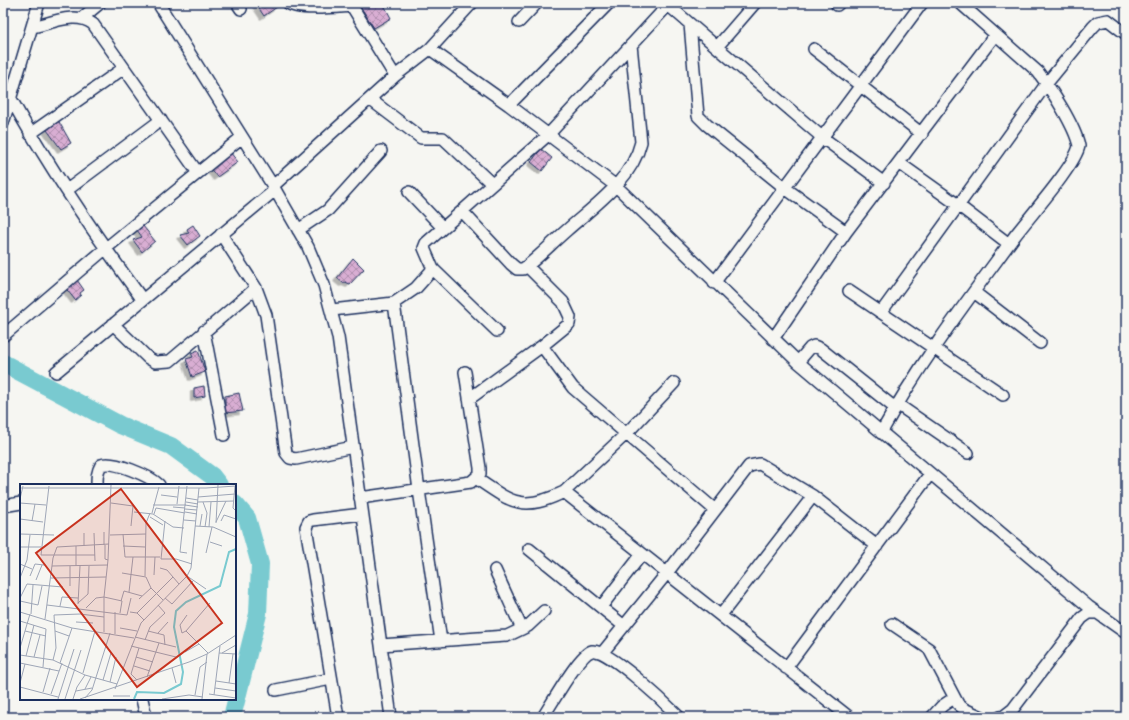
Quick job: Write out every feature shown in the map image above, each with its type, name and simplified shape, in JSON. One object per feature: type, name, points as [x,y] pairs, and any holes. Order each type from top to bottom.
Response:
[{"type":"street","points":[[3,123],[39,3]]},
{"type":"street","points":[[82,18],[100,3]]},
{"type":"street","points":[[158,3],[274,188],[308,247],[324,285],[332,310],[338,337],[391,717]]},
{"type":"street","points":[[288,3],[292,6],[302,7],[351,5],[396,76]]},
{"type":"street","points":[[519,22],[536,3]]},
{"type":"street","points":[[509,105],[609,3]]},
{"type":"street","points":[[717,47],[755,3]]},
{"type":"street","points":[[714,283],[922,3]]},
{"type":"street","points":[[881,433],[896,406],[933,348],[1078,152],[1079,146],[1074,133],[1046,83],[1027,61],[995,35],[960,3]]},
{"type":"street","points":[[56,372],[222,234],[396,76],[430,49],[469,4]]},
{"type":"street","points":[[497,331],[433,269],[424,248],[426,243],[548,135],[669,4],[690,24],[823,138],[884,183]]},
{"type":"street","points":[[33,27],[73,18],[82,18],[93,24],[198,173]]},
{"type":"street","points":[[882,311],[1046,83],[1093,27],[1103,20],[1108,20],[1126,34]]},
{"type":"street","points":[[690,24],[698,116],[707,126],[785,188],[846,232]]},
{"type":"street","points":[[773,339],[846,232],[922,134],[995,35]]},
{"type":"street","points":[[462,211],[511,264],[517,269],[523,269],[616,186],[639,152],[641,142],[631,45]]},
{"type":"street","points":[[430,49],[509,105],[616,186],[714,283],[798,362],[1093,610],[1126,633]]},
{"type":"street","points":[[814,49],[922,134]]},
{"type":"street","points":[[30,134],[124,68]]},
{"type":"street","points":[[11,99],[30,134],[66,190],[105,249],[142,299]]},
{"type":"street","points":[[371,100],[421,138],[443,138],[492,184]]},
{"type":"street","points":[[66,190],[161,120]]},
{"type":"street","points":[[3,336],[105,249],[242,137]]},
{"type":"street","points":[[298,230],[328,210],[382,151]]},
{"type":"street","points":[[899,163],[1009,244]]},
{"type":"street","points":[[409,192],[443,228]]},
{"type":"street","points":[[222,234],[256,288],[266,315],[286,453],[290,458],[296,459],[353,447]]},
{"type":"street","points":[[469,399],[563,331],[569,324],[570,317],[563,302],[527,266]]},
{"type":"street","points":[[332,310],[394,302],[416,288],[433,269]]},
{"type":"street","points":[[113,324],[148,358],[162,363],[170,361],[256,288]]},
{"type":"street","points":[[849,291],[882,311],[933,348],[1003,395]]},
{"type":"street","points":[[974,292],[1040,343]]},
{"type":"street","points":[[394,302],[441,641]]},
{"type":"street","points":[[204,332],[224,435]]},
{"type":"street","points":[[542,346],[574,388],[715,510]]},
{"type":"street","points":[[798,362],[810,348],[814,346],[821,349],[896,406],[968,453]]},
{"type":"street","points":[[360,498],[472,482],[477,478],[480,468],[465,372]]},
{"type":"street","points":[[477,478],[510,501],[524,504],[536,504],[564,492],[626,434],[674,383]]},
{"type":"street","points":[[97,484],[99,469],[102,465],[111,463],[148,476],[158,484]]},
{"type":"street","points":[[603,652],[667,573],[749,466],[760,464],[813,496],[877,546]]},
{"type":"street","points":[[786,668],[930,474]]},
{"type":"street","points":[[564,492],[849,717]]},
{"type":"street","points":[[721,615],[813,496]]},
{"type":"street","points":[[3,506],[20,503]]},
{"type":"street","points":[[338,717],[306,527],[309,521],[313,520],[362,514]]},
{"type":"street","points":[[529,549],[624,626]]},
{"type":"street","points":[[601,607],[642,554]]},
{"type":"street","points":[[495,570],[522,629]]},
{"type":"street","points":[[1000,717],[1014,709],[1082,618],[1093,610]]},
{"type":"street","points":[[381,645],[507,636],[522,629],[544,611]]},
{"type":"street","points":[[892,624],[929,649],[953,696],[964,709],[982,717]]},
{"type":"street","points":[[543,717],[576,665],[584,655],[592,651],[603,652],[655,694],[679,717]]},
{"type":"street","points":[[276,690],[331,679]]},
{"type":"street","points":[[932,717],[953,696]]},
{"type":"street","points":[[142,700],[146,717]]},
{"type":"building","points":[[274,3],[277,7],[264,16],[256,4]]},
{"type":"building","points":[[366,3],[383,3],[391,18],[374,28],[360,6]]},
{"type":"building","points":[[58,120],[71,143],[61,149],[47,130]]},
{"type":"building","points":[[541,149],[552,158],[542,171],[531,162]]},
{"type":"building","points":[[230,152],[238,162],[217,177],[209,167]]},
{"type":"building","points":[[193,225],[200,236],[188,245],[180,235],[189,233],[187,229]]},
{"type":"building","points":[[143,226],[155,241],[142,252],[133,240],[142,237],[137,230]]},
{"type":"building","points":[[353,258],[364,269],[350,284],[345,282],[343,283],[337,278]]},
{"type":"building","points":[[75,277],[84,290],[75,300],[64,286]]},
{"type":"building","points":[[198,350],[205,372],[192,377],[186,359],[193,357],[191,353]]},
{"type":"building","points":[[204,386],[205,396],[194,398],[194,388]]},
{"type":"building","points":[[239,393],[243,411],[225,413],[225,396]]},
{"type":"waterway","points":[[3,363],[120,425],[171,446],[212,476],[218,484]]},
{"type":"waterway","points":[[232,717],[258,614],[260,564],[247,518],[236,505]]}]
